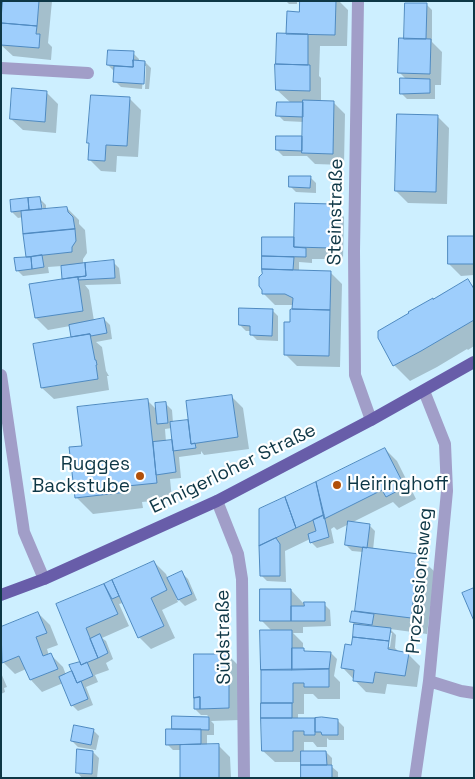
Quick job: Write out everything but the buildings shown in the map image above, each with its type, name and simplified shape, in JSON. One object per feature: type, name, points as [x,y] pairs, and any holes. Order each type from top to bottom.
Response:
[{"type":"main road","name":"Ennigerloher Straße","points":[[1,595],[44,579],[216,501],[371,420],[474,362]]},
{"type":"street","name":"Steinstraße","points":[[358,1],[354,251],[355,376],[371,420]]},
{"type":"street","points":[[1,68],[88,73]]},
{"type":"street","points":[[1,375],[24,532],[44,579]]},
{"type":"street","name":"Prozessionsweg","points":[[415,778],[429,681],[447,491],[446,444],[424,391]]},
{"type":"street","name":"Südstraße","points":[[216,501],[238,554],[242,579],[244,778]]},
{"type":"street","points":[[429,681],[474,693]]},
{"type":"place","name":"Rugges Backstube","points":[[140,476]]},
{"type":"place","name":"Heiringhoff","points":[[337,485]]}]
